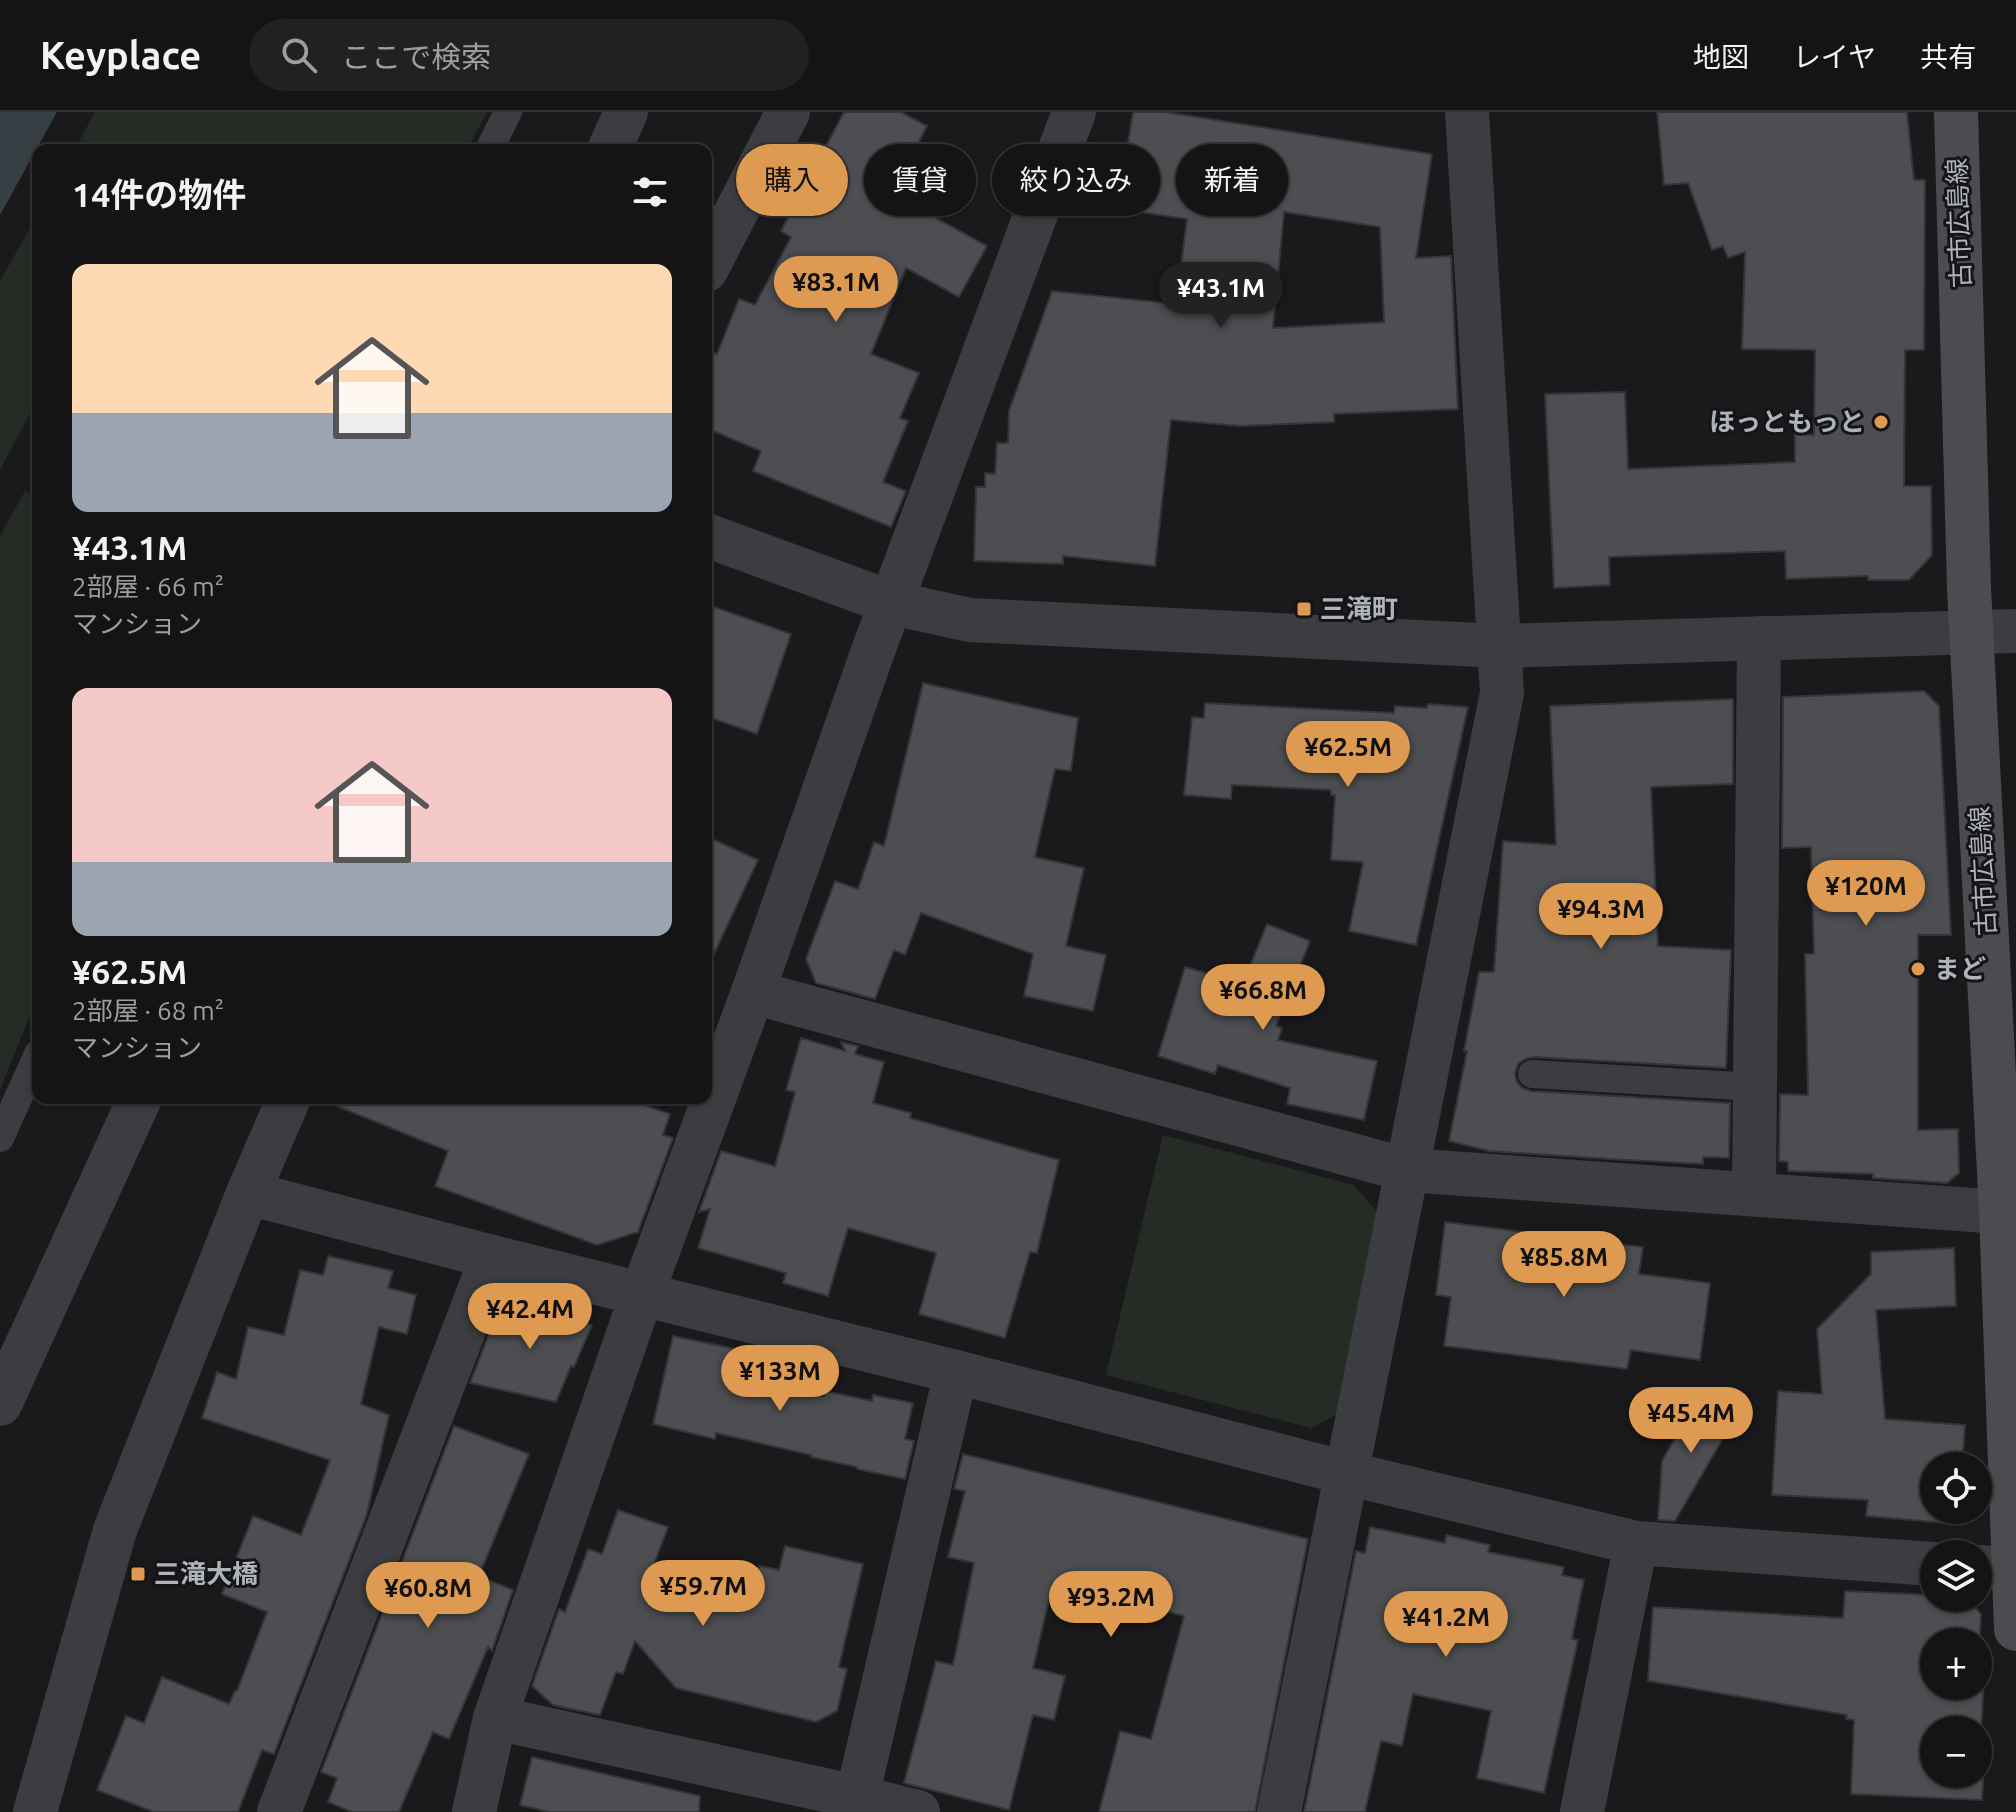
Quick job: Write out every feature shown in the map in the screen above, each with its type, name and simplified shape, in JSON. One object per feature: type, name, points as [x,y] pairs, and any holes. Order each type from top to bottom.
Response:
[{"type":"main road","name":"古市広島線","points":[[1956,112],[1971,632],[2001,1212],[2003,1568],[2016,1629]]},
{"type":"street","points":[[612,144],[626,112]]},
{"type":"street","points":[[712,258],[788,112]]},
{"type":"street","points":[[712,1104],[892,603],[1074,112]]},
{"type":"street","points":[[1279,1812],[1502,693],[1467,112]]},
{"type":"street","points":[[712,537],[892,603],[970,620],[1500,646],[2016,631]]},
{"type":"street","points":[[1754,1193],[1759,638]]},
{"type":"street","points":[[753,992],[1407,1170],[2001,1212]]},
{"type":"street","points":[[0,1404],[137,1104]]},
{"type":"street","points":[[35,1812],[115,1530],[248,1193],[286,1104]]},
{"type":"street","points":[[474,1812],[495,1718],[642,1294],[712,1104]]},
{"type":"street","points":[[248,1193],[1346,1473],[1636,1543],[1920,1563]]},
{"type":"street","points":[[279,1812],[492,1257]]},
{"type":"street","points":[[857,1797],[956,1372]]},
{"type":"street","points":[[1582,1812],[1636,1543]]},
{"type":"street","points":[[495,1718],[918,1812]]},
{"type":"lane","points":[[492,144],[508,112]]},
{"type":"lane","points":[[0,1138],[32,1067]]},
{"type":"lane","points":[[1532,1074],[1755,1087]]},
{"type":"shaded area","points":[[0,112],[57,112],[39,144],[32,144],[32,157],[0,215]]},
{"type":"shaded area","points":[[95,112],[487,112],[470,144],[77,144]]},
{"type":"shaded area","points":[[32,225],[32,409],[0,470],[0,281]]},
{"type":"shaded area","points":[[25,491],[32,495],[32,1013],[0,1090],[0,536]]},
{"type":"shaded area","points":[[1163,1135],[1354,1185],[1378,1213],[1338,1414],[1311,1428],[1106,1375]]},
{"type":"building","points":[[844,112],[901,112],[927,126],[918,144],[864,144],[864,216],[932,216],[987,246],[959,297],[906,268],[871,354],[919,373],[900,418],[908,421],[883,482],[906,491],[891,527],[753,471],[761,451],[712,431],[712,352],[717,354],[739,299],[755,305],[791,237],[781,231],[789,216],[848,216],[848,144],[827,144]]},
{"type":"building","points":[[1133,112],[1165,112],[1432,154],[1416,258],[1451,256],[1458,409],[1334,414],[1334,422],[1240,426],[1171,420],[1155,566],[1063,556],[1063,564],[974,561],[976,487],[985,487],[985,473],[995,474],[997,443],[1008,443],[1009,411],[1052,291],[1176,304],[1187,219],[1160,215],[1160,144],[1128,144]],"holes":[[[1176,144],[1288,144],[1288,213],[1380,227],[1384,322],[1273,328],[1284,216],[1176,216]]]},
{"type":"building","points":[[1657,112],[1907,112],[1914,180],[1925,180],[1924,350],[1905,350],[1904,486],[1931,486],[1932,555],[1909,580],[1868,580],[1868,576],[1786,579],[1785,551],[1609,557],[1610,585],[1554,588],[1545,394],[1625,392],[1628,469],[1795,462],[1795,434],[1814,435],[1815,350],[1742,349],[1745,252],[1728,258],[1723,246],[1712,250],[1688,183],[1664,185]]},
{"type":"building","points":[[712,606],[791,634],[757,734],[712,718]]},
{"type":"building","points":[[923,683],[1078,718],[1071,771],[1055,769],[1035,857],[1084,868],[1066,946],[1106,955],[1093,1011],[1024,996],[1033,954],[921,913],[905,955],[894,950],[875,999],[816,983],[806,959],[835,881],[858,889],[874,842],[884,846]]},
{"type":"building","points":[[1924,691],[1939,706],[1951,935],[1918,935],[1918,1130],[1958,1129],[1959,1173],[1947,1183],[1873,1178],[1873,1174],[1788,1171],[1788,1162],[1779,1161],[1780,1094],[1808,1095],[1805,954],[1814,954],[1811,847],[1782,848],[1783,697]]},
{"type":"building","points":[[1733,699],[1733,784],[1651,787],[1658,946],[1731,950],[1726,1068],[1533,1057],[1518,1064],[1515,1074],[1522,1088],[1531,1091],[1730,1103],[1729,1158],[1703,1157],[1703,1164],[1610,1159],[1489,1151],[1449,1141],[1479,972],[1494,972],[1503,841],[1556,845],[1550,706]]},
{"type":"building","points":[[1205,703],[1394,713],[1395,706],[1427,708],[1428,704],[1468,707],[1416,945],[1349,931],[1363,862],[1331,860],[1335,795],[1331,795],[1331,790],[1232,785],[1231,799],[1184,795],[1192,717],[1204,718]]},
{"type":"building","points":[[712,839],[758,860],[712,958]]},
{"type":"building","points":[[1267,924],[1310,941],[1276,1026],[1282,1028],[1278,1040],[1377,1061],[1364,1120],[1287,1104],[1290,1088],[1218,1065],[1215,1074],[1158,1056],[1185,967],[1243,983]]},
{"type":"building","points":[[801,1038],[845,1051],[841,1042],[858,1046],[855,1054],[884,1062],[873,1103],[911,1113],[910,1118],[1059,1160],[1037,1253],[1030,1252],[1005,1338],[919,1314],[936,1253],[848,1228],[828,1296],[783,1283],[786,1273],[698,1248],[710,1209],[699,1212],[721,1151],[775,1166],[795,1092],[786,1090]]},
{"type":"building","points":[[332,1104],[642,1104],[670,1114],[663,1135],[673,1138],[638,1232],[597,1245],[435,1186],[448,1151]]},
{"type":"building","points":[[1445,1222],[1643,1247],[1639,1274],[1710,1283],[1700,1360],[1631,1350],[1627,1369],[1444,1346],[1451,1297],[1436,1295]]},
{"type":"building","points":[[1954,1248],[1956,1306],[1876,1310],[1885,1419],[1965,1425],[1963,1452],[1920,1452],[1920,1521],[1866,1516],[1868,1500],[1772,1495],[1778,1391],[1822,1394],[1817,1329],[1871,1274],[1871,1252]]},
{"type":"building","points":[[328,1256],[393,1271],[388,1288],[416,1295],[407,1334],[379,1327],[361,1404],[389,1415],[367,1514],[274,1754],[262,1750],[238,1812],[154,1812],[97,1790],[126,1716],[144,1723],[162,1677],[229,1704],[237,1691],[267,1612],[222,1594],[253,1516],[301,1535],[330,1460],[202,1418],[217,1372],[236,1379],[248,1327],[284,1335],[300,1270],[323,1275]]},
{"type":"building","points":[[516,1298],[592,1325],[556,1402],[470,1383],[501,1303],[512,1308]]},
{"type":"building","points":[[673,1336],[736,1349],[730,1375],[824,1396],[825,1391],[872,1401],[873,1395],[913,1403],[905,1439],[914,1441],[905,1479],[716,1433],[715,1439],[653,1424]]},
{"type":"building","points":[[1699,1395],[1736,1416],[1675,1521],[1658,1520],[1662,1461]]},
{"type":"building","points":[[454,1426],[529,1454],[479,1576],[513,1590],[492,1651],[488,1647],[449,1739],[433,1732],[399,1812],[352,1812],[328,1802],[337,1778],[321,1772]]},
{"type":"building","points":[[963,1454],[1308,1539],[1255,1812],[1099,1812],[1120,1731],[1151,1739],[1184,1616],[1053,1583],[1033,1668],[1065,1676],[1054,1720],[1033,1715],[1009,1810],[904,1783],[936,1661],[953,1665],[974,1563],[948,1557],[965,1491],[954,1489]]},
{"type":"building","points":[[618,1510],[668,1527],[653,1567],[753,1589],[759,1566],[779,1570],[785,1546],[863,1564],[839,1667],[847,1669],[837,1711],[816,1722],[676,1688],[635,1641],[623,1674],[616,1672],[600,1715],[553,1705],[532,1686],[559,1609],[565,1612],[588,1549],[602,1554]]},
{"type":"building","points":[[1370,1527],[1445,1543],[1446,1535],[1490,1545],[1488,1552],[1564,1567],[1562,1575],[1584,1580],[1572,1639],[1578,1640],[1544,1793],[1477,1778],[1491,1711],[1413,1694],[1402,1746],[1381,1741],[1365,1812],[1304,1812],[1356,1551],[1365,1553]]},
{"type":"building","points":[[1845,1591],[1920,1594],[1920,1612],[1979,1612],[1980,1628],[1920,1628],[1920,1700],[1983,1700],[1982,1716],[1920,1716],[1920,1788],[1983,1788],[1982,1800],[1851,1794],[1854,1720],[1846,1719],[1847,1715],[1648,1681],[1653,1607],[1843,1618]]},
{"type":"building","points":[[532,1757],[700,1796],[699,1812],[549,1812],[520,1805]]},
{"type":"place","name":"ほっともっと","points":[[1881,422]]},
{"type":"place","name":"三滝町","points":[[1304,609]]},
{"type":"place","name":"まど","points":[[1918,969]]},
{"type":"place","name":"三滝大橋","points":[[138,1574]]}]
